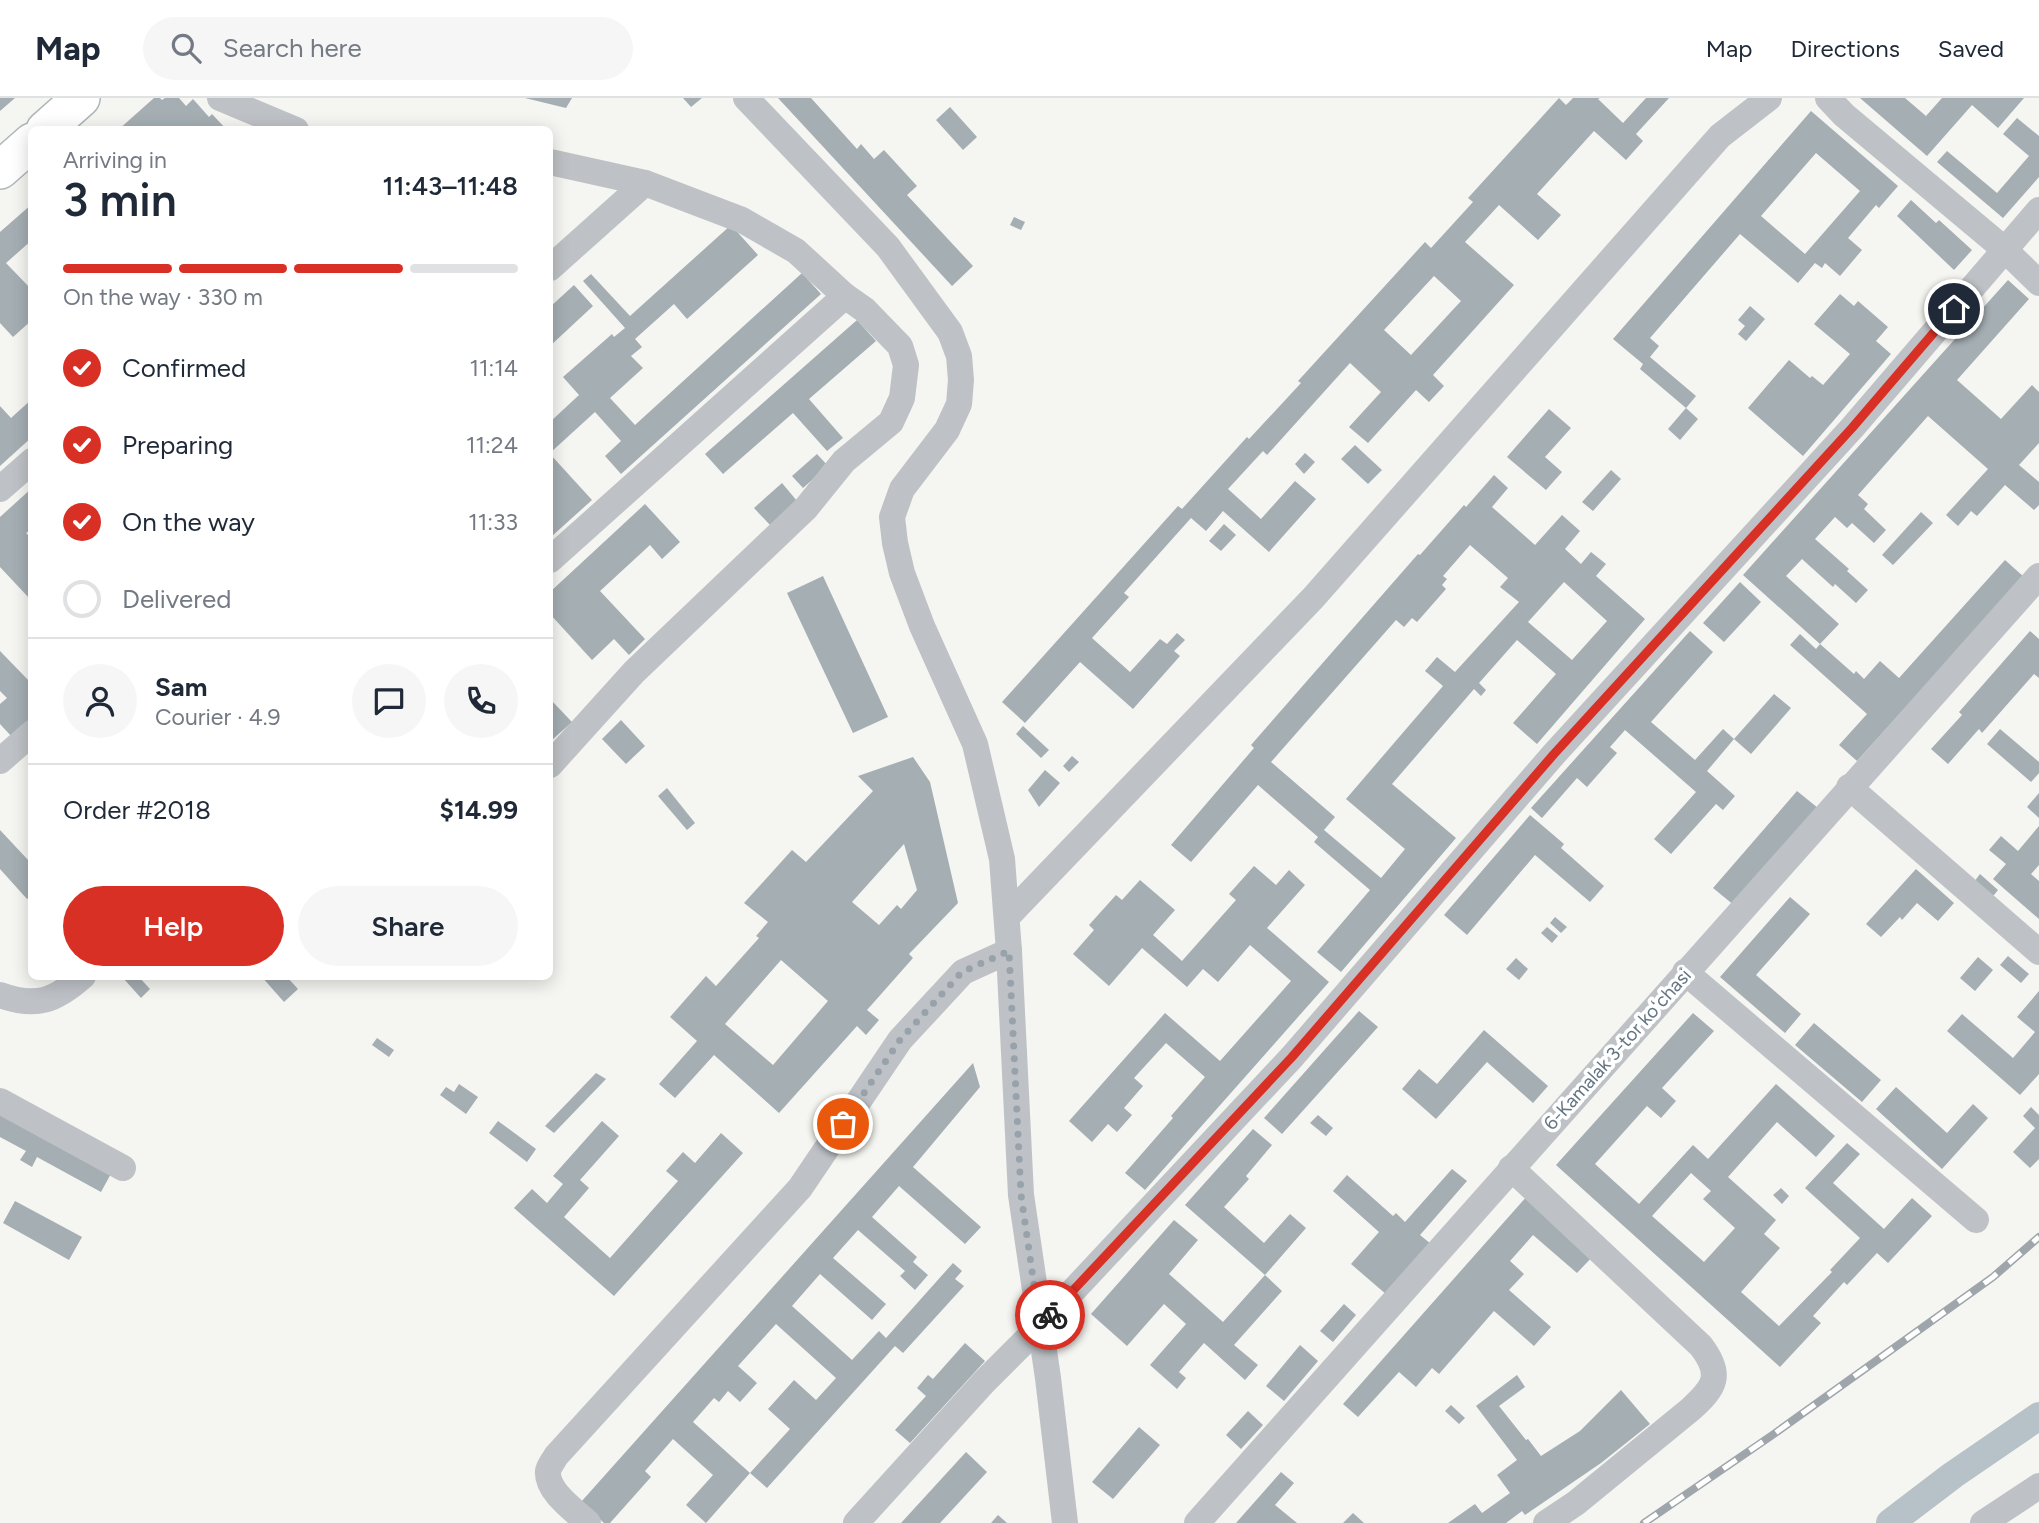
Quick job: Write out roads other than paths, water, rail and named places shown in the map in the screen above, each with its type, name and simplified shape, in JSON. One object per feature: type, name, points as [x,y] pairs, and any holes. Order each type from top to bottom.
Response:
[{"type":"street","points":[[50,126],[81,98]]},
{"type":"street","points":[[220,98],[286,126]]},
{"type":"street","points":[[746,98],[888,247],[950,332],[959,356],[959,404],[947,430],[902,489],[892,517],[902,573],[922,626],[975,744],[1002,859],[1021,1195],[1065,1523]]},
{"type":"street","points":[[1007,917],[1313,598],[1720,136],[1769,98]]},
{"type":"street","points":[[1828,98],[1844,115],[2004,249],[2039,283]]},
{"type":"street","points":[[0,170],[28,146]]},
{"type":"street","points":[[553,163],[645,183],[742,220],[796,251],[845,296],[865,310],[900,346],[906,365],[902,398],[891,422],[844,461],[806,508],[634,671],[553,762]]},
{"type":"street","points":[[553,265],[645,183]]},
{"type":"street","points":[[856,1523],[985,1382],[1292,1057],[1554,754],[1852,428],[2039,210]]},
{"type":"street","points":[[553,557],[845,296]]},
{"type":"street","points":[[0,489],[28,464]]},
{"type":"street","name":"6-Kamalak 3-tor koʻchasi","points":[[1197,1523],[1849,787],[2033,592]]},
{"type":"street","points":[[0,761],[28,736]]},
{"type":"street","points":[[1849,787],[2039,952]]},
{"type":"street","points":[[588,1523],[558,1496],[550,1481],[548,1469],[556,1456],[800,1188],[900,1040],[962,972],[1009,951]]},
{"type":"street","points":[[1685,972],[1976,1220]]},
{"type":"street","points":[[0,995],[30,1002],[51,999],[77,980]]},
{"type":"street","points":[[0,1101],[123,1168]]},
{"type":"street","points":[[1511,1168],[1701,1346],[1710,1357],[1713,1367],[1714,1382],[1710,1392],[1586,1494],[1546,1523]]},
{"type":"street","points":[[1983,1523],[2039,1486]]},
{"type":"waterway","points":[[1890,1523],[1953,1475],[2039,1416]]},
{"type":"railway","points":[[1644,1523],[1993,1277],[2039,1237]]}]
